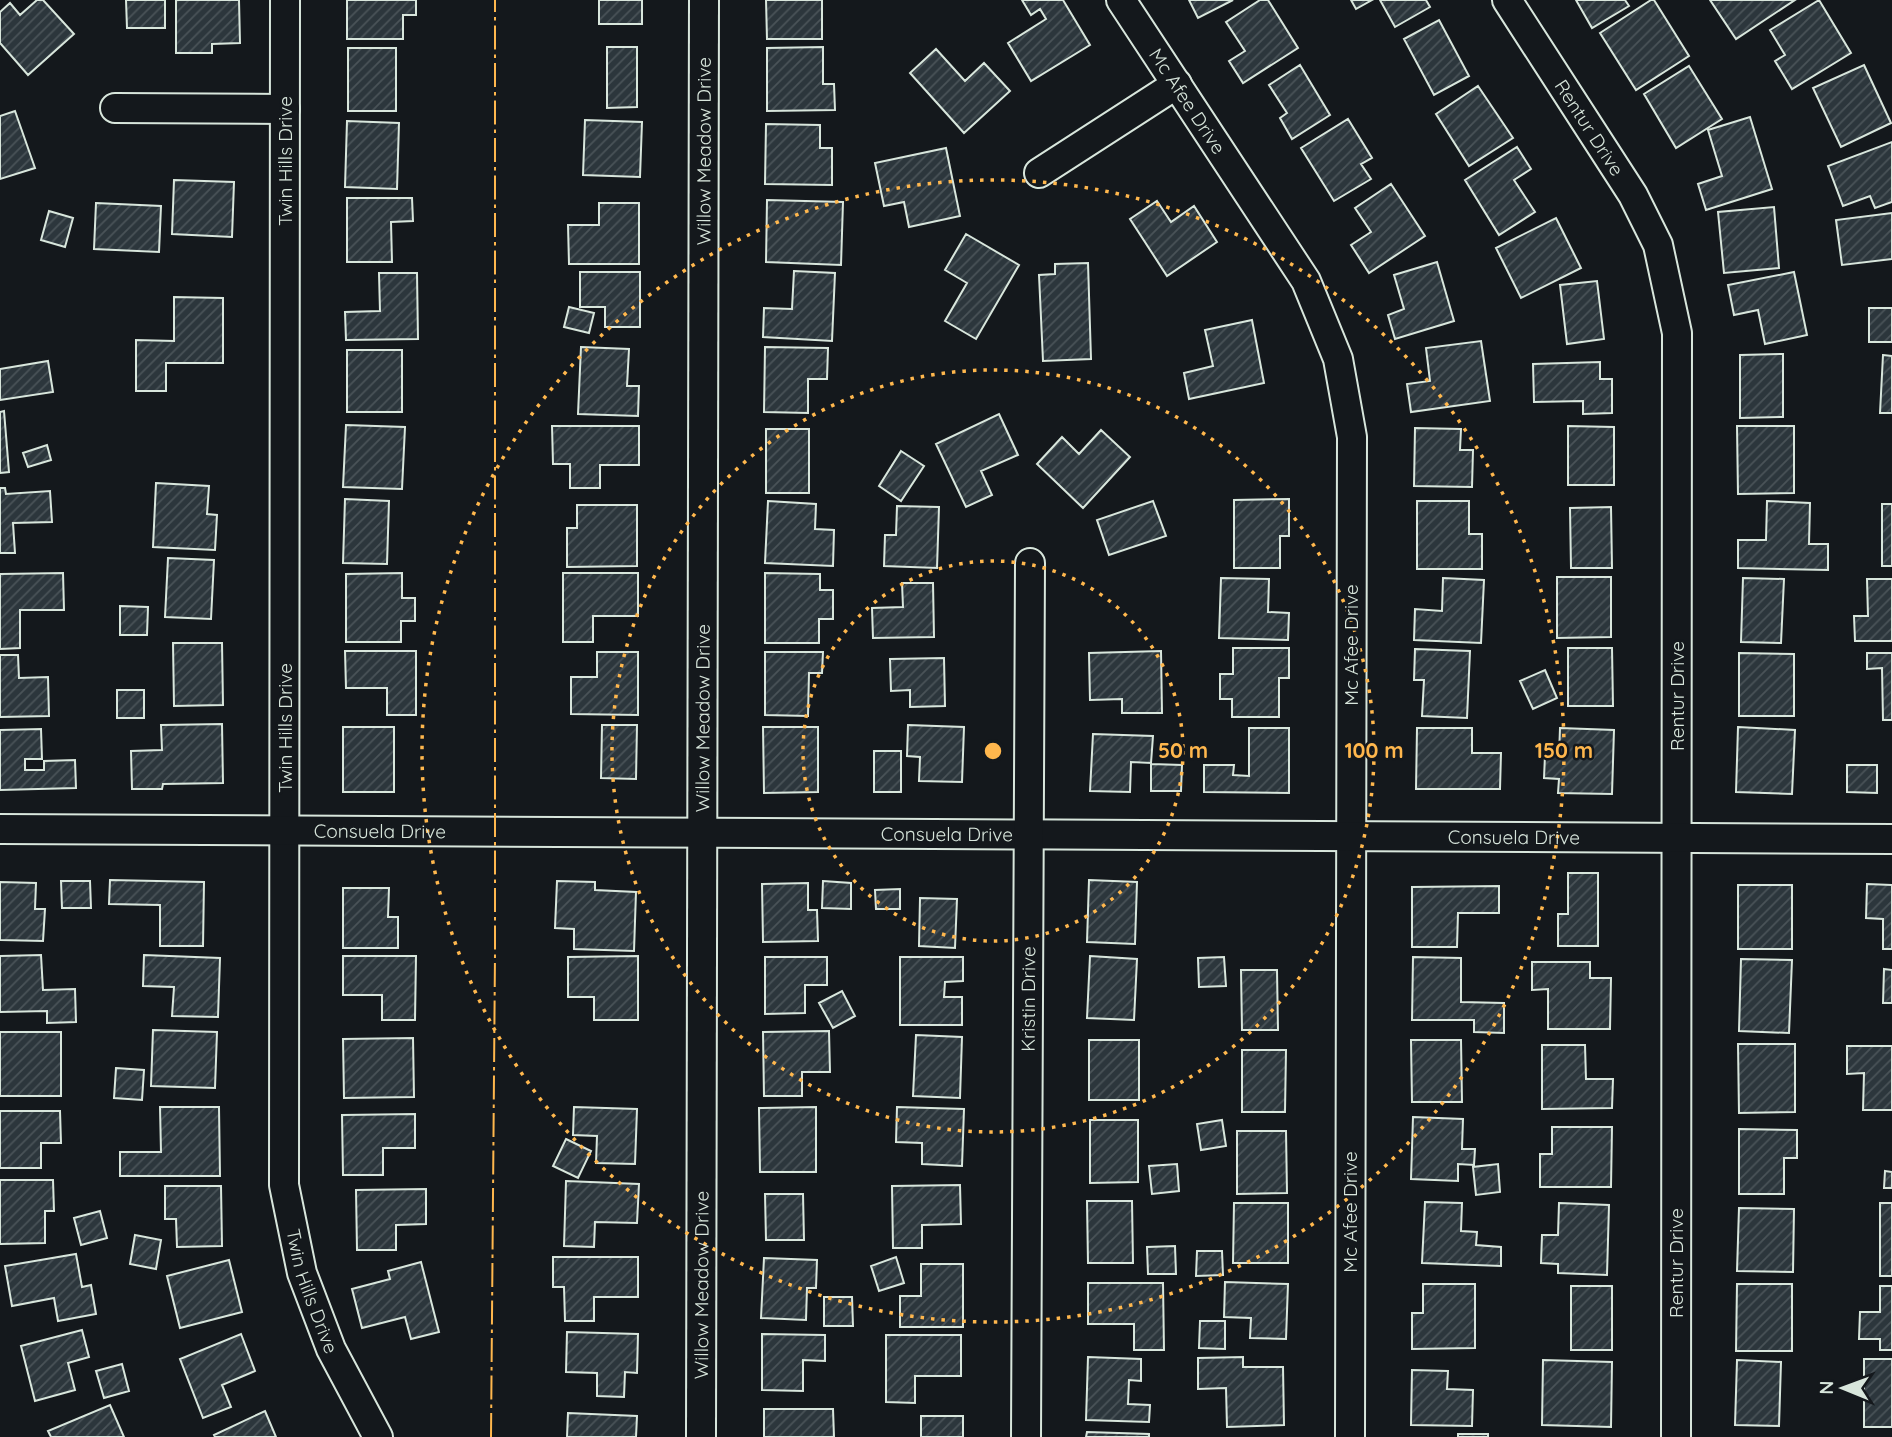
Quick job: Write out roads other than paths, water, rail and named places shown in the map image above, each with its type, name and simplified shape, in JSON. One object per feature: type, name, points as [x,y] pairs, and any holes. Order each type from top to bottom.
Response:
[{"type":"street","name":"Twin Hills Drive","points":[[285,0],[284,1185],[302,1273],[331,1349],[377,1437]]},
{"type":"street","name":"Willow Meadow Drive","points":[[701,1437],[704,0]]},
{"type":"street","name":"Mc Afee Drive","points":[[1121,0],[1306,281],[1338,359],[1352,437],[1350,1437]]},
{"type":"street","name":"Rentur Drive","points":[[1507,0],[1633,195],[1658,245],[1677,333],[1676,1437]]},
{"type":"street","points":[[1039,173],[1177,84]]},
{"type":"street","points":[[115,108],[285,108]]},
{"type":"street","name":"Kristin Drive","points":[[1026,1437],[1030,563]]},
{"type":"street","name":"Consuela Drive","points":[[0,829],[1892,839]]}]
